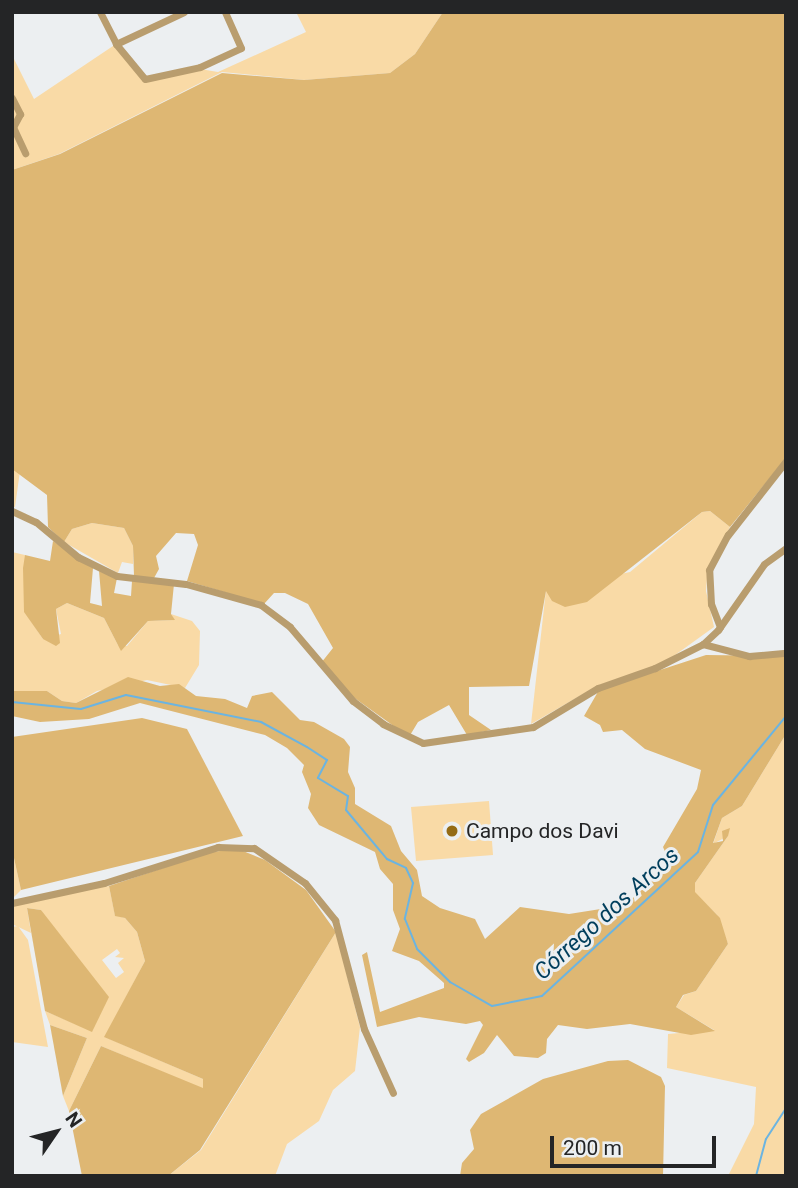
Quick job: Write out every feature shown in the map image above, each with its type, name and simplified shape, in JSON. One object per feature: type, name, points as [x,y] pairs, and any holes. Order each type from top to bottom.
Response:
[{"type":"street","points":[[100,12],[116,44],[145,79],[200,67],[242,47],[225,12]]},
{"type":"street","points":[[116,44],[184,12]]},
{"type":"street","points":[[12,98],[20,114],[13,127],[25,153]]},
{"type":"street","points":[[720,627],[711,604],[709,570],[734,526],[786,461]]},
{"type":"street","points":[[12,511],[36,522],[78,557],[117,576],[186,584],[261,605],[290,627],[353,701],[383,724],[423,743],[533,727],[598,688],[655,668],[703,644],[720,627],[751,579],[786,548]]},
{"type":"street","points":[[703,644],[749,656],[786,653]]},
{"type":"street","points":[[12,903],[111,881],[218,847],[254,848],[305,883],[335,920],[364,1029],[393,1093]]},
{"type":"shaded area","points":[[296,12],[443,12],[415,54],[390,73],[304,80],[222,72],[59,154],[12,170],[12,55],[34,99],[116,44],[145,79],[194,68],[218,72],[306,32]]},
{"type":"shaded area","points":[[443,12],[786,12],[786,458],[730,527],[710,511],[702,512],[587,602],[565,607],[552,601],[546,591],[529,686],[469,687],[469,715],[491,730],[467,735],[449,705],[418,722],[409,737],[349,694],[321,663],[333,648],[308,604],[285,593],[274,593],[264,604],[187,581],[198,545],[194,534],[176,533],[156,556],[159,569],[154,578],[134,576],[133,546],[124,528],[92,523],[72,529],[64,542],[48,527],[47,495],[12,469],[12,170],[60,154],[222,73],[304,80],[390,73],[415,54]]},
{"type":"shaded area","points":[[12,469],[20,471],[15,507],[12,506]]},
{"type":"shaded area","points":[[710,511],[730,527],[708,568],[706,591],[714,627],[664,663],[597,686],[531,724],[546,590],[630,572],[702,512]]},
{"type":"shaded area","points":[[92,523],[124,528],[133,546],[133,564],[122,562],[118,573],[64,542],[72,529]]},
{"type":"shaded area","points":[[53,541],[93,568],[90,603],[102,606],[99,571],[117,578],[114,593],[131,596],[132,581],[174,584],[171,614],[175,620],[148,621],[121,651],[104,618],[67,603],[56,609],[60,643],[56,646],[43,639],[24,612],[23,568],[25,555],[50,561]]},
{"type":"shaded area","points":[[12,552],[25,555],[25,612],[43,639],[61,634],[56,609],[67,603],[104,618],[118,645],[127,646],[148,621],[174,620],[171,614],[192,621],[200,631],[199,665],[185,688],[147,680],[97,691],[76,703],[62,701],[47,691],[12,691]]},
{"type":"shaded area","points":[[706,655],[786,656],[786,734],[742,806],[722,818],[713,843],[723,841],[722,831],[730,828],[728,836],[695,883],[695,892],[720,918],[728,944],[696,991],[683,995],[676,1007],[715,1031],[691,1035],[630,1024],[587,1029],[558,1025],[547,1039],[546,1053],[538,1058],[514,1056],[497,1035],[484,1053],[469,1062],[466,1059],[483,1025],[480,1021],[466,1024],[419,1017],[377,1027],[362,955],[367,952],[380,1012],[444,988],[444,983],[419,961],[392,951],[400,929],[393,910],[393,884],[380,869],[375,852],[319,825],[308,808],[311,794],[302,772],[304,765],[287,748],[265,735],[140,703],[89,719],[40,722],[12,716],[12,691],[47,691],[62,701],[76,703],[128,677],[160,686],[179,684],[196,696],[225,699],[247,708],[252,696],[272,692],[300,720],[314,722],[344,739],[350,747],[348,772],[355,788],[355,804],[391,826],[401,851],[417,870],[422,896],[440,908],[475,919],[485,939],[520,907],[569,914],[626,905],[669,861],[663,847],[697,789],[701,770],[645,749],[622,730],[603,732],[600,725],[584,716],[599,690]]},
{"type":"shaded area","points":[[142,718],[187,729],[243,836],[21,890],[12,849],[12,737]]},
{"type":"shaded area","points":[[786,734],[786,1176],[728,1176],[754,1124],[756,1087],[667,1068],[668,1034],[714,1030],[676,1007],[684,995],[696,991],[728,944],[717,915],[694,892],[695,883],[728,836],[713,844],[722,818],[742,806]]},
{"type":"shaded area","name":"Campo dos Davi","points":[[489,801],[493,855],[416,861],[411,807]]},
{"type":"shaded area","points":[[12,849],[21,890],[12,899]]},
{"type":"shaded area","points":[[238,849],[265,860],[306,890],[336,932],[200,1150],[168,1176],[82,1176],[69,1111],[101,1046],[203,1088],[203,1079],[104,1037],[145,961],[137,932],[125,918],[115,916],[109,886],[211,852]]},
{"type":"shaded area","points":[[109,886],[115,915],[125,918],[137,932],[145,961],[105,1037],[203,1079],[203,1089],[101,1046],[69,1111],[63,1096],[87,1038],[50,1025],[45,1011],[92,1031],[41,910],[27,908],[31,933],[12,924],[12,906],[24,899]],"holes":[[[117,949],[120,953],[115,957],[124,958],[118,963],[124,972],[116,978],[102,960]]]},
{"type":"shaded area","points":[[27,908],[41,910],[109,997],[92,1032],[45,1011]]},
{"type":"shaded area","points":[[18,926],[28,940],[48,1047],[12,1042],[12,927]]},
{"type":"shaded area","points":[[336,932],[360,1027],[355,1071],[333,1090],[319,1121],[287,1144],[275,1176],[168,1176],[201,1150]]},
{"type":"shaded area","points":[[50,1025],[87,1038],[63,1096]]},
{"type":"shaded area","points":[[628,1060],[661,1077],[665,1086],[663,1176],[460,1176],[462,1163],[474,1149],[470,1130],[481,1114],[543,1079],[608,1061]]},
{"type":"waterway","name":"Córrego dos Arcos","points":[[12,702],[81,709],[126,695],[261,722],[307,747],[327,760],[318,778],[348,796],[346,810],[387,859],[406,868],[413,883],[405,919],[417,949],[450,982],[492,1006],[542,996],[698,852],[713,805],[786,716]]},
{"type":"waterway","points":[[756,1176],[766,1139],[786,1108]]},
{"type":"place","name":"Campo dos Davi","points":[[452,831]]}]
